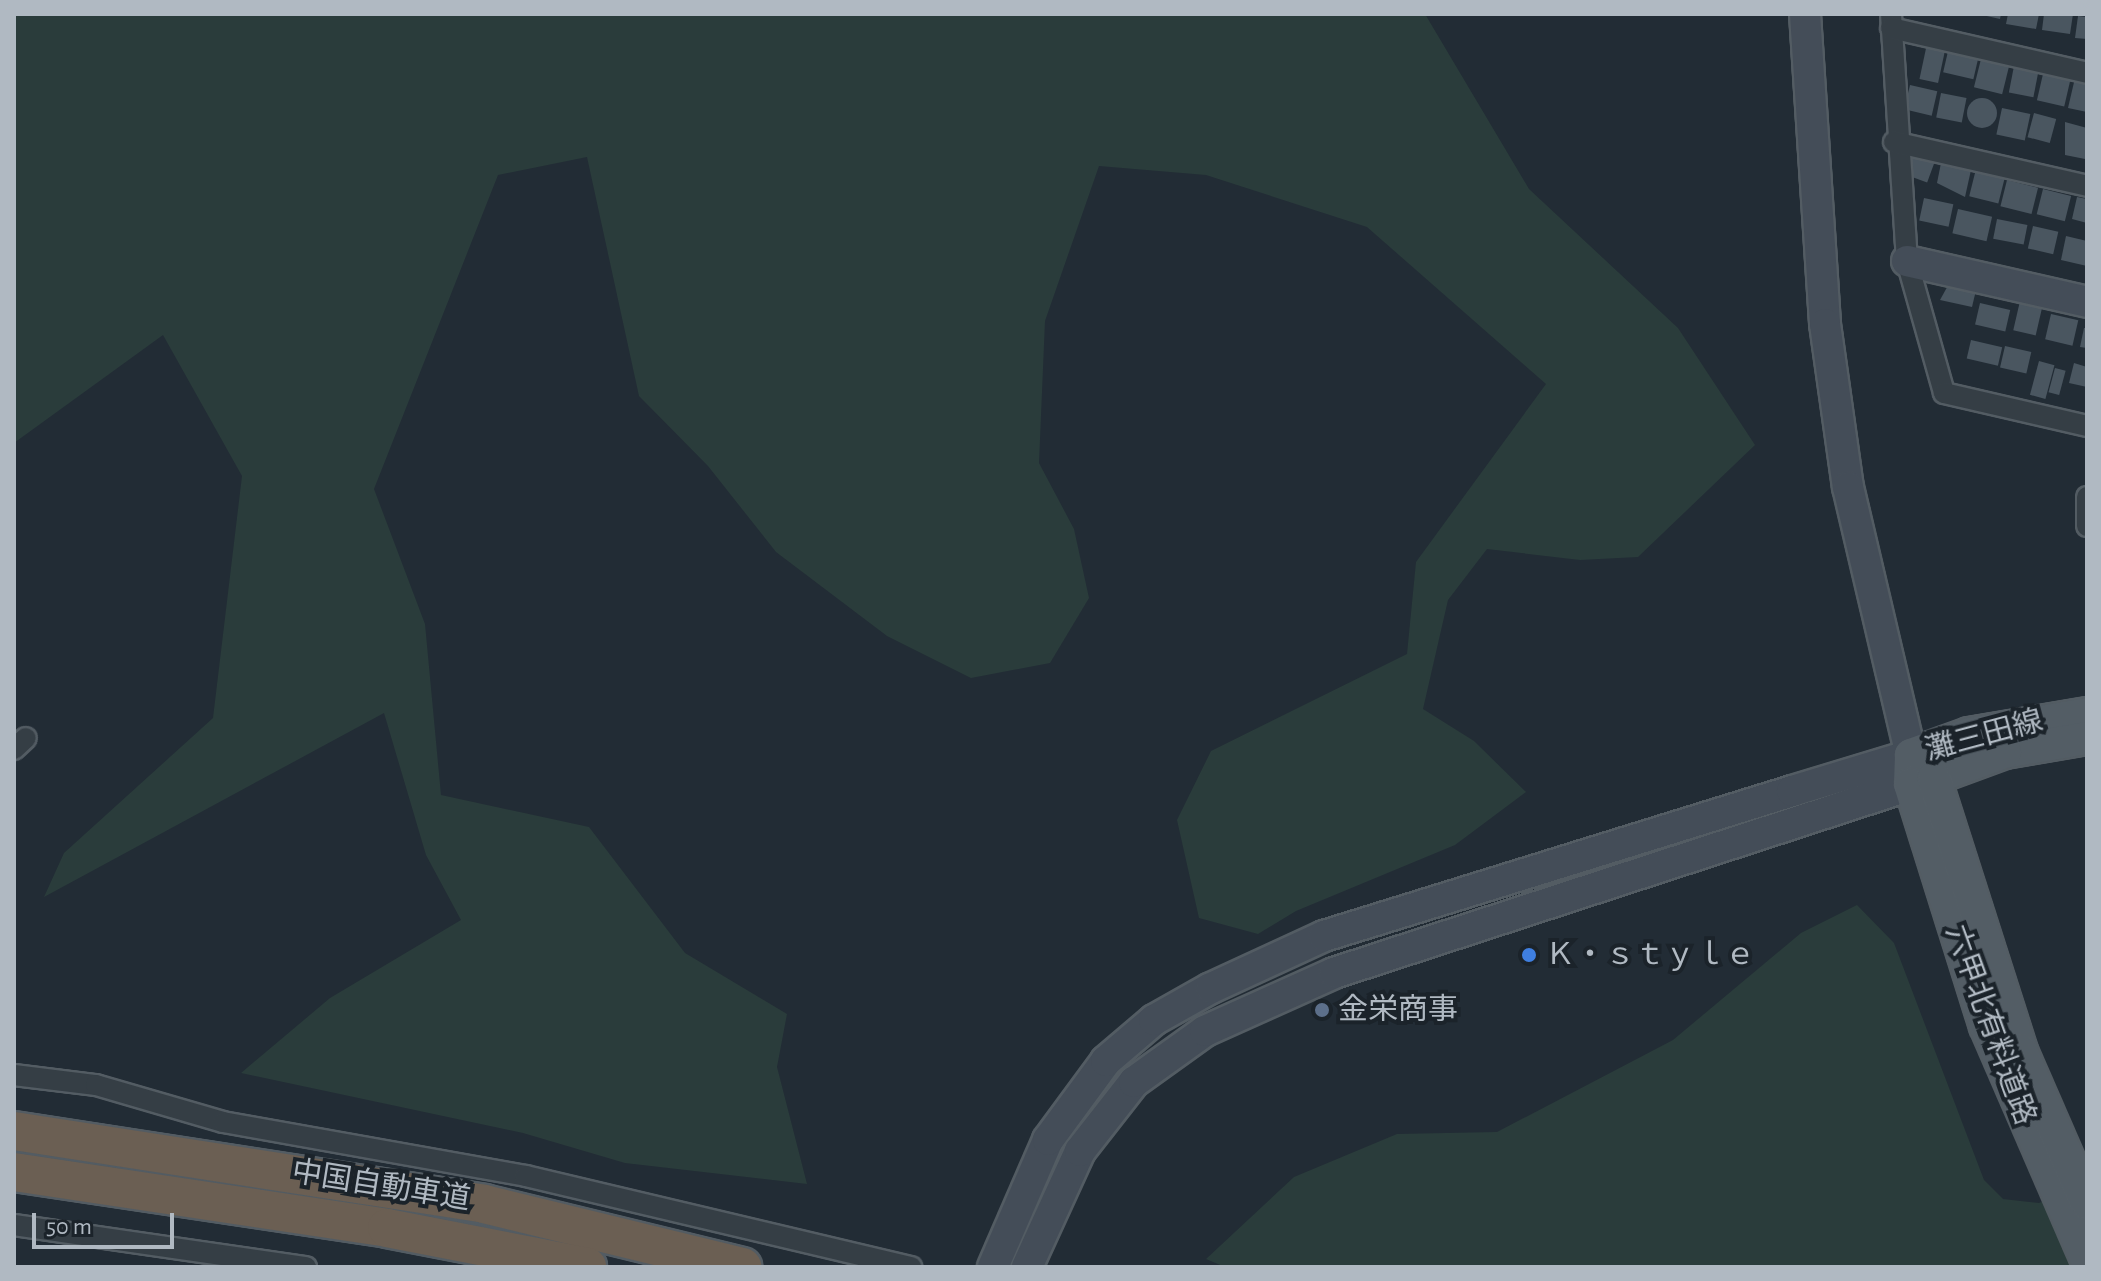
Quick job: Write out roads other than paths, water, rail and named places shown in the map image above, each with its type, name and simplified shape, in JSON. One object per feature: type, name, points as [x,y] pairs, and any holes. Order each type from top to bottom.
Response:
[{"type":"highway","name":"中国自動車道","points":[[14,1131],[484,1204],[742,1267]]},
{"type":"highway","name":"中国自動車道","points":[[14,1172],[387,1228],[587,1267]]},
{"type":"main road","name":"灘三田線","points":[[1918,772],[1969,734],[2087,714]]},
{"type":"main road","name":"灘三田線","points":[[1918,772],[2005,752],[2087,738]]},
{"type":"main road","name":"六甲北有料道路","points":[[1918,772],[2021,1051],[2087,1203]]},
{"type":"main road","name":"六甲北有料道路","points":[[1918,772],[1986,1026],[2087,1259]]},
{"type":"street","points":[[1805,14],[1822,294],[1846,472],[1918,772]]},
{"type":"street","points":[[2087,73],[1891,21],[1894,142],[1907,261],[1944,393],[2087,426]]},
{"type":"street","points":[[1894,142],[2087,186]]},
{"type":"street","points":[[1907,261],[2087,302]]},
{"type":"street","points":[[2087,497],[2087,526]]},
{"type":"street","points":[[993,1267],[1048,1140],[1106,1061],[1200,994],[1324,936],[1918,772]]},
{"type":"street","points":[[1027,1267],[1080,1151],[1134,1082],[1205,1031],[1334,973],[1918,772]]},
{"type":"street","points":[[14,1075],[96,1085],[223,1122],[526,1176],[911,1267]]},
{"type":"street","points":[[14,1225],[306,1267]]},
{"type":"place","name":"Ｋ・ｓｔｙｌｅ","points":[[1529,955]]},
{"type":"place","name":"金栄商事","points":[[1322,1010]]}]
